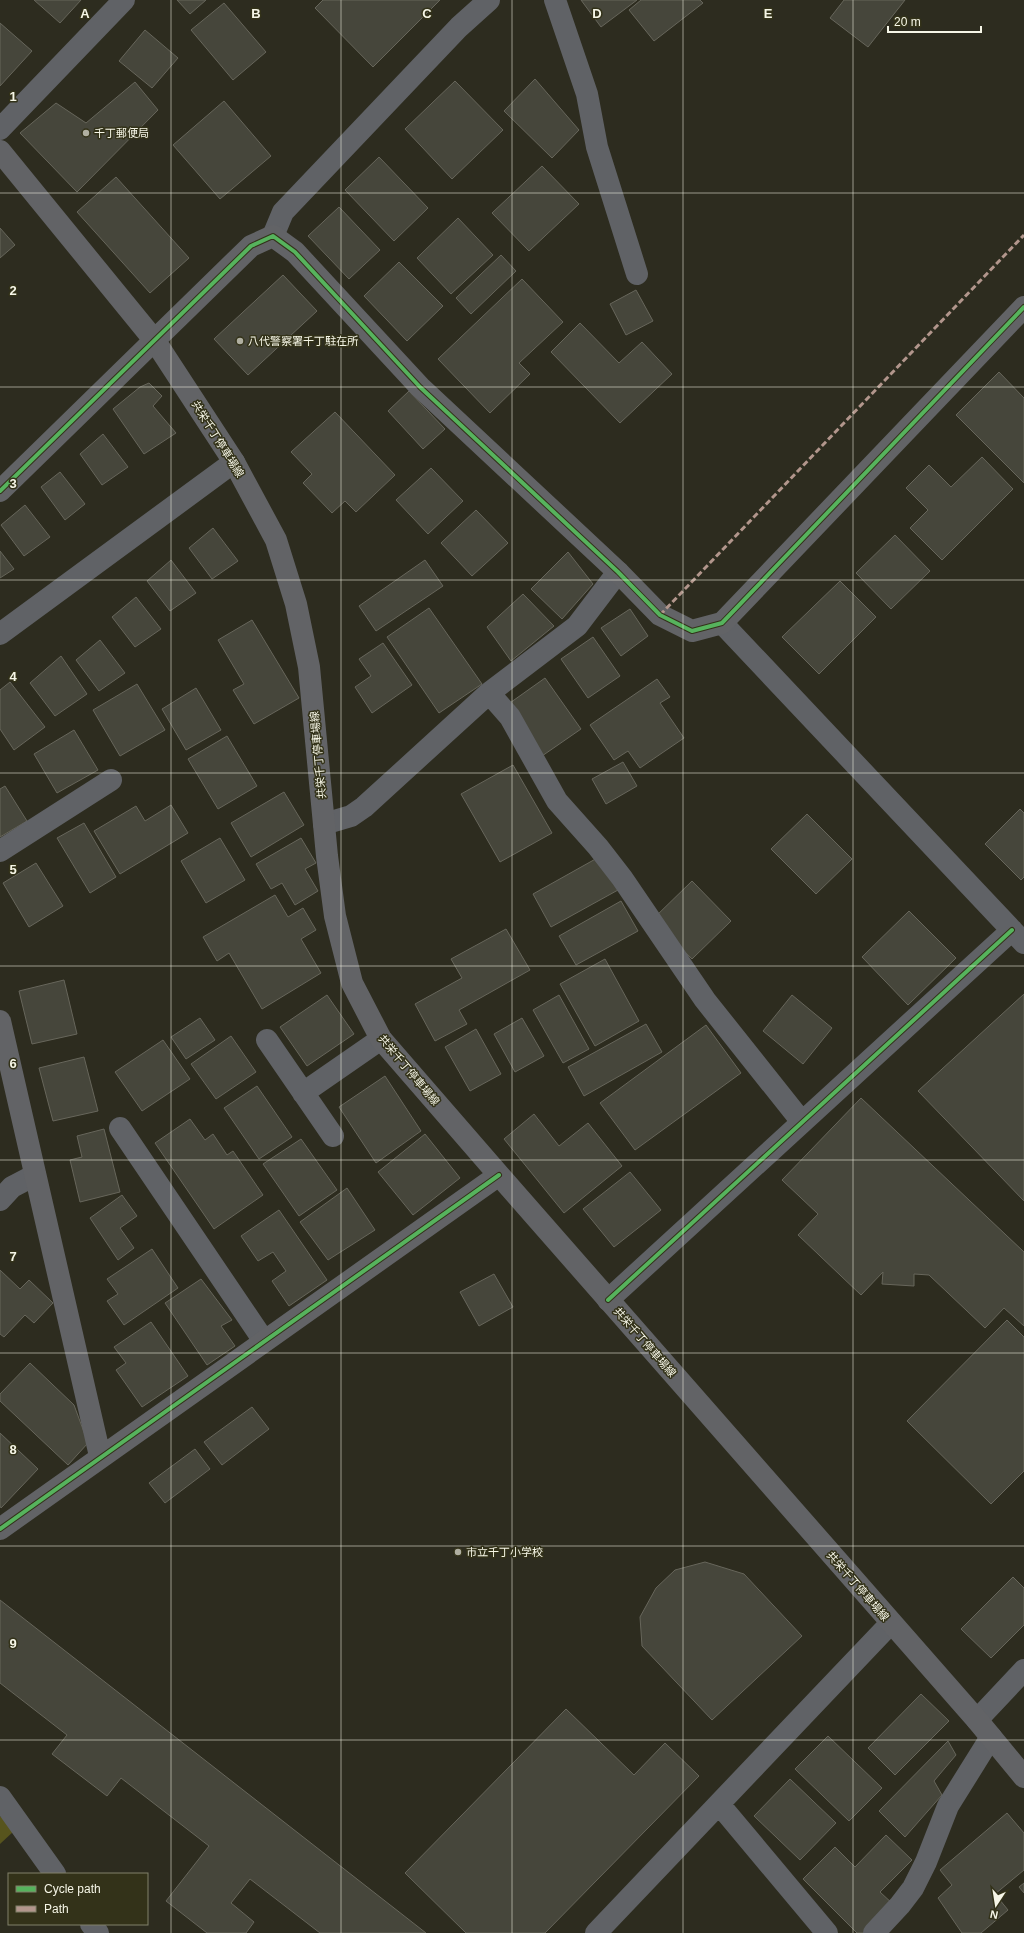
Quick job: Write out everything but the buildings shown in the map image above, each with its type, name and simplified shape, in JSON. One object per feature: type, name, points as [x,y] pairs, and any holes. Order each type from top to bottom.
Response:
[{"type":"street","points":[[0,129],[124,0]]},
{"type":"street","points":[[0,491],[251,246],[273,236],[283,212],[459,28],[489,0]]},
{"type":"street","points":[[555,0],[587,94],[597,147],[637,274]]},
{"type":"street","name":"共栄千丁停車場線","points":[[0,151],[155,341],[234,462],[276,540],[296,604],[309,667],[326,856],[335,916],[352,983],[381,1039],[977,1720],[1024,1777]]},
{"type":"street","points":[[273,236],[295,252],[420,387],[618,572],[660,615],[692,631],[722,623],[1024,307]]},
{"type":"street","points":[[0,634],[234,462]]},
{"type":"street","points":[[324,824],[351,816],[364,807],[489,693],[576,626],[618,572]]},
{"type":"street","points":[[608,1300],[802,1122],[1018,936],[722,623]]},
{"type":"street","points":[[489,693],[510,717],[557,801],[622,878],[705,1000],[802,1122]]},
{"type":"street","points":[[0,852],[111,780]]},
{"type":"street","points":[[0,1021],[100,1456]]},
{"type":"street","points":[[303,1093],[381,1039]]},
{"type":"street","points":[[267,1040],[332,1136]]},
{"type":"street","points":[[120,1128],[264,1341]]},
{"type":"street","points":[[0,1200],[12,1187],[35,1175]]},
{"type":"street","points":[[0,1529],[100,1456],[499,1175]]},
{"type":"street","points":[[596,1933],[891,1623]]},
{"type":"street","points":[[977,1720],[1024,1670]]},
{"type":"street","points":[[874,1933],[900,1905],[913,1888],[926,1862],[948,1806],[991,1737]]},
{"type":"street","points":[[0,1797],[54,1873]]},
{"type":"street","points":[[718,1804],[828,1933]]},
{"type":"street","points":[[92,1925],[98,1933]]},
{"type":"shaded area","points":[[0,1816],[14,1831],[0,1844]]},
{"type":"marked path","points":[[660,615],[1024,235]]},
{"type":"cycle path","points":[[0,491],[251,246],[273,236],[295,252],[420,387],[618,572],[660,615],[692,631],[722,623],[1024,307]]},
{"type":"cycle path","points":[[608,1300],[1012,930]]},
{"type":"cycle path","points":[[0,1529],[499,1175]]},
{"type":"place","name":"千丁郵便局","points":[[86,133]]},
{"type":"place","name":"八代警察署千丁駐在所","points":[[240,341]]},
{"type":"place","name":"市立千丁小学校","points":[[458,1552]]}]
